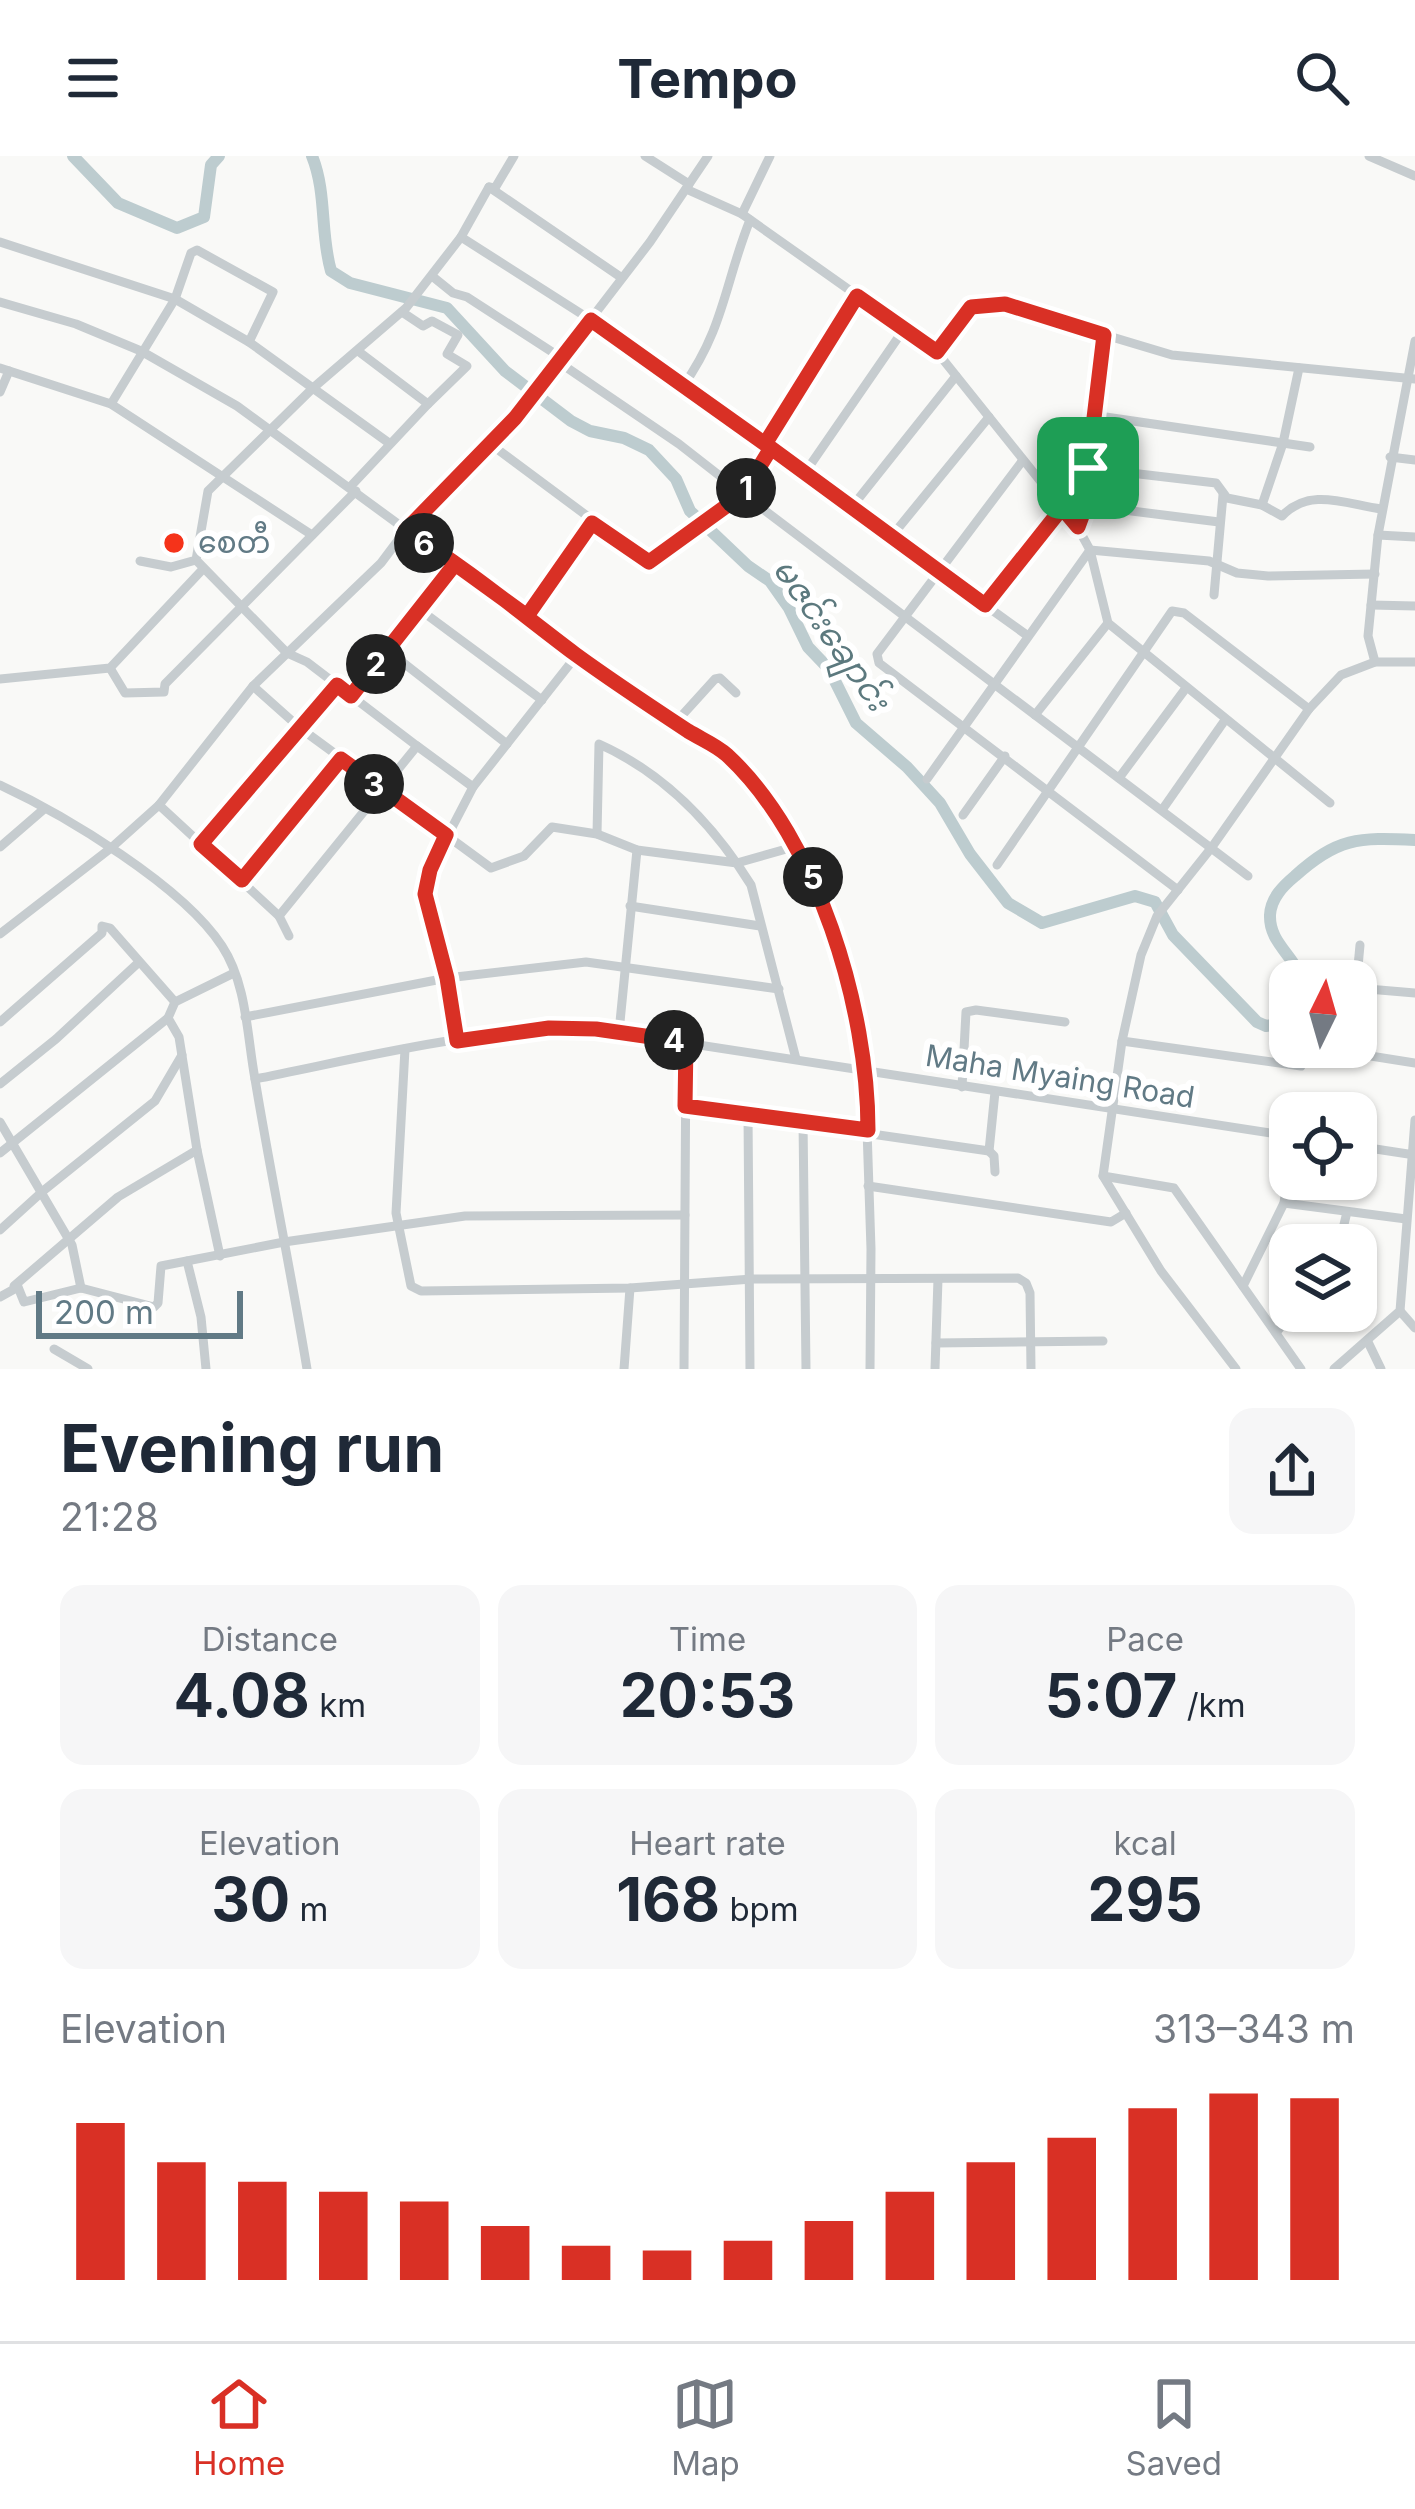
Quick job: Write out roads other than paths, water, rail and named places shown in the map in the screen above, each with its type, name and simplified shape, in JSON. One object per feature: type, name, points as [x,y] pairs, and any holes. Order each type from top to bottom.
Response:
[{"type":"street","points":[[489,187],[495,188],[514,156]]},
{"type":"street","points":[[645,156],[688,187],[746,217],[937,352],[1078,527],[1090,550],[1108,623],[1330,803]]},
{"type":"street","points":[[0,934],[159,806],[253,686],[381,563],[405,531],[515,418],[562,361],[707,156]]},
{"type":"street","points":[[683,386],[708,352],[722,315],[746,217],[770,156]]},
{"type":"street","points":[[1369,156],[1415,176]]},
{"type":"street","points":[[0,679],[110,668],[200,565],[206,495],[313,388],[404,310],[461,237],[489,187]]},
{"type":"street","points":[[489,187],[622,278]]},
{"type":"street","points":[[461,237],[591,320],[1028,636]]},
{"type":"street","points":[[0,242],[175,299],[249,342],[389,442]]},
{"type":"street","points":[[111,404],[175,299],[196,250],[273,292],[249,342]]},
{"type":"street","points":[[432,276],[679,444],[1248,876]]},
{"type":"street","points":[[489,443],[649,562],[743,494],[857,296]]},
{"type":"street","points":[[0,302],[76,324],[141,351],[237,406],[577,655],[724,752],[776,812],[821,898],[865,1069],[870,1369]]},
{"type":"street","points":[[937,352],[971,307],[1005,304],[1172,355],[1413,379]]},
{"type":"street","points":[[110,668],[125,693],[164,692],[165,684],[312,535],[389,442],[467,366],[447,354],[458,335],[432,321],[423,326],[404,310]]},
{"type":"street","points":[[804,474],[904,329]]},
{"type":"street","points":[[1078,527],[1085,508],[1104,335]]},
{"type":"street","points":[[1375,662],[1368,636],[1381,509],[1413,379],[1415,341]]},
{"type":"street","points":[[358,351],[428,404]]},
{"type":"street","points":[[1262,505],[1283,443],[1299,368]]},
{"type":"street","points":[[0,392],[5,370],[111,404],[312,535]]},
{"type":"street","points":[[851,508],[956,376]]},
{"type":"street","points":[[1092,415],[1310,447]]},
{"type":"street","points":[[891,537],[989,417]]},
{"type":"street","points":[[1390,458],[1415,460]]},
{"type":"street","points":[[1023,460],[877,654],[879,663],[1177,891]]},
{"type":"street","points":[[1088,468],[1216,483],[1223,495],[1214,595]]},
{"type":"street","points":[[1223,495],[1262,505],[1282,516],[1295,502],[1309,498],[1381,509]]},
{"type":"street","points":[[1100,507],[1219,522]]},
{"type":"street","points":[[985,605],[1062,508]]},
{"type":"street","points":[[527,616],[592,523]]},
{"type":"street","points":[[1378,536],[1415,537]]},
{"type":"street","points":[[1090,550],[1215,563],[1237,573],[1268,576],[1376,574]]},
{"type":"street","points":[[927,779],[1090,550]]},
{"type":"street","points":[[140,562],[200,565]]},
{"type":"street","points":[[351,696],[455,564]]},
{"type":"street","points":[[200,565],[287,653],[307,662],[473,787]]},
{"type":"street","points":[[1371,605],[1415,606]]},
{"type":"street","points":[[419,609],[542,700]]},
{"type":"street","points":[[997,865],[1166,617],[1178,610],[1309,710]]},
{"type":"street","points":[[1035,715],[1108,623]]},
{"type":"street","points":[[387,650],[507,744]]},
{"type":"street","points":[[457,1041],[447,978],[425,894],[430,870],[473,787],[577,655]]},
{"type":"street","points":[[1233,1367],[1160,1271],[1103,1176],[1122,1041],[1141,956],[1156,916],[1212,847],[1309,710],[1342,675],[1375,662],[1415,662]]},
{"type":"street","points":[[676,722],[715,679],[721,678],[736,693]]},
{"type":"street","points":[[201,844],[337,685]]},
{"type":"street","points":[[253,686],[300,728],[491,868],[524,856],[552,827],[597,834],[637,850],[737,863],[796,846]]},
{"type":"street","points":[[1119,778],[1186,688]]},
{"type":"street","points":[[1162,810],[1225,720]]},
{"type":"street","points":[[597,834],[599,744],[634,760],[685,800],[751,885],[796,1059]]},
{"type":"street","points":[[280,916],[417,746]]},
{"type":"street","points":[[962,815],[1006,756]]},
{"type":"street","points":[[242,880],[341,759]]},
{"type":"street","points":[[0,785],[111,848],[181,902],[219,941],[234,973],[245,1017],[307,1369]]},
{"type":"street","points":[[159,806],[280,916],[289,936]]},
{"type":"street","points":[[0,847],[44,809]]},
{"type":"street","points":[[620,1033],[637,850]]},
{"type":"street","points":[[630,906],[760,926]]},
{"type":"street","points":[[0,1022],[102,933],[102,926],[110,928],[175,1002]]},
{"type":"street","points":[[1359,960],[1360,945]]},
{"type":"street","points":[[245,1017],[447,978],[586,962],[779,989]]},
{"type":"street","points":[[0,1084],[56,1040],[138,963]]},
{"type":"street","points":[[0,1153],[168,1018],[175,1002],[234,973]]},
{"type":"street","points":[[1377,990],[1415,993]]},
{"type":"street","points":[[962,1087],[966,1012],[1065,1022]]},
{"type":"street","points":[[168,1018],[179,1036],[220,1256]]},
{"type":"street","name":"Maha Myaing Road","points":[[254,1079],[405,1049],[549,1028],[686,1042],[1269,1133]]},
{"type":"street","points":[[1122,1041],[1269,1062]]},
{"type":"street","points":[[684,1369],[686,1042]]},
{"type":"street","points":[[405,1049],[396,1213],[411,1286],[421,1291],[630,1288],[752,1279],[1018,1278],[1026,1283],[1031,1369]]},
{"type":"street","points":[[0,1230],[40,1192],[155,1102],[182,1055]]},
{"type":"street","points":[[1377,1055],[1415,1063]]},
{"type":"street","points":[[989,1151],[995,1092]]},
{"type":"street","points":[[685,1106],[989,1151],[995,1172]]},
{"type":"street","points":[[748,1114],[750,1369]]},
{"type":"street","points":[[1334,1369],[1400,1307],[1410,1246],[1406,1219],[1415,1120]]},
{"type":"street","points":[[803,1121],[806,1369]]},
{"type":"street","points":[[0,1123],[68,1237],[81,1288]]},
{"type":"street","points":[[1377,1149],[1413,1155]]},
{"type":"street","points":[[0,1298],[118,1197],[197,1150]]},
{"type":"street","points":[[1103,1176],[1174,1188],[1301,1369]]},
{"type":"street","points":[[868,1186],[1112,1222],[1126,1213]]},
{"type":"street","points":[[1243,1286],[1284,1200]]},
{"type":"street","points":[[1284,1203],[1406,1219]]},
{"type":"street","points":[[1344,1224],[1347,1212]]},
{"type":"street","points":[[12,1287],[18,1287],[24,1302],[81,1288],[154,1306],[160,1267],[284,1242],[465,1216],[685,1215]]},
{"type":"street","points":[[187,1261],[201,1317],[206,1369]]},
{"type":"street","points":[[935,1369],[938,1280]]},
{"type":"street","points":[[624,1369],[630,1288]]},
{"type":"street","points":[[1400,1307],[1415,1304]]},
{"type":"street","points":[[1400,1307],[1415,1328]]},
{"type":"street","points":[[936,1343],[1102,1341]]},
{"type":"street","points":[[1367,1342],[1382,1369]]},
{"type":"street","points":[[54,1348],[88,1369]]},
{"type":"waterway","name":"မဇင်းချောင်း","points":[[73,156],[118,203],[177,228],[204,217],[211,165],[219,156]]},
{"type":"waterway","name":"မဇင်းချောင်း","points":[[312,156],[331,271],[350,283],[447,308],[505,371],[571,421],[649,450],[676,479],[690,511],[770,581],[808,647],[829,669],[856,723],[940,803],[970,854],[1008,903],[1042,923],[1135,896],[1155,902],[1173,935],[1257,1022],[1269,1026]]},
{"type":"waterway","name":"မဇင်းချောင်း","points":[[1291,960],[1271,925],[1271,909],[1282,888],[1336,847],[1363,840],[1415,840]]},
{"type":"place","name":"စေတီ","points":[[174,543]]}]
